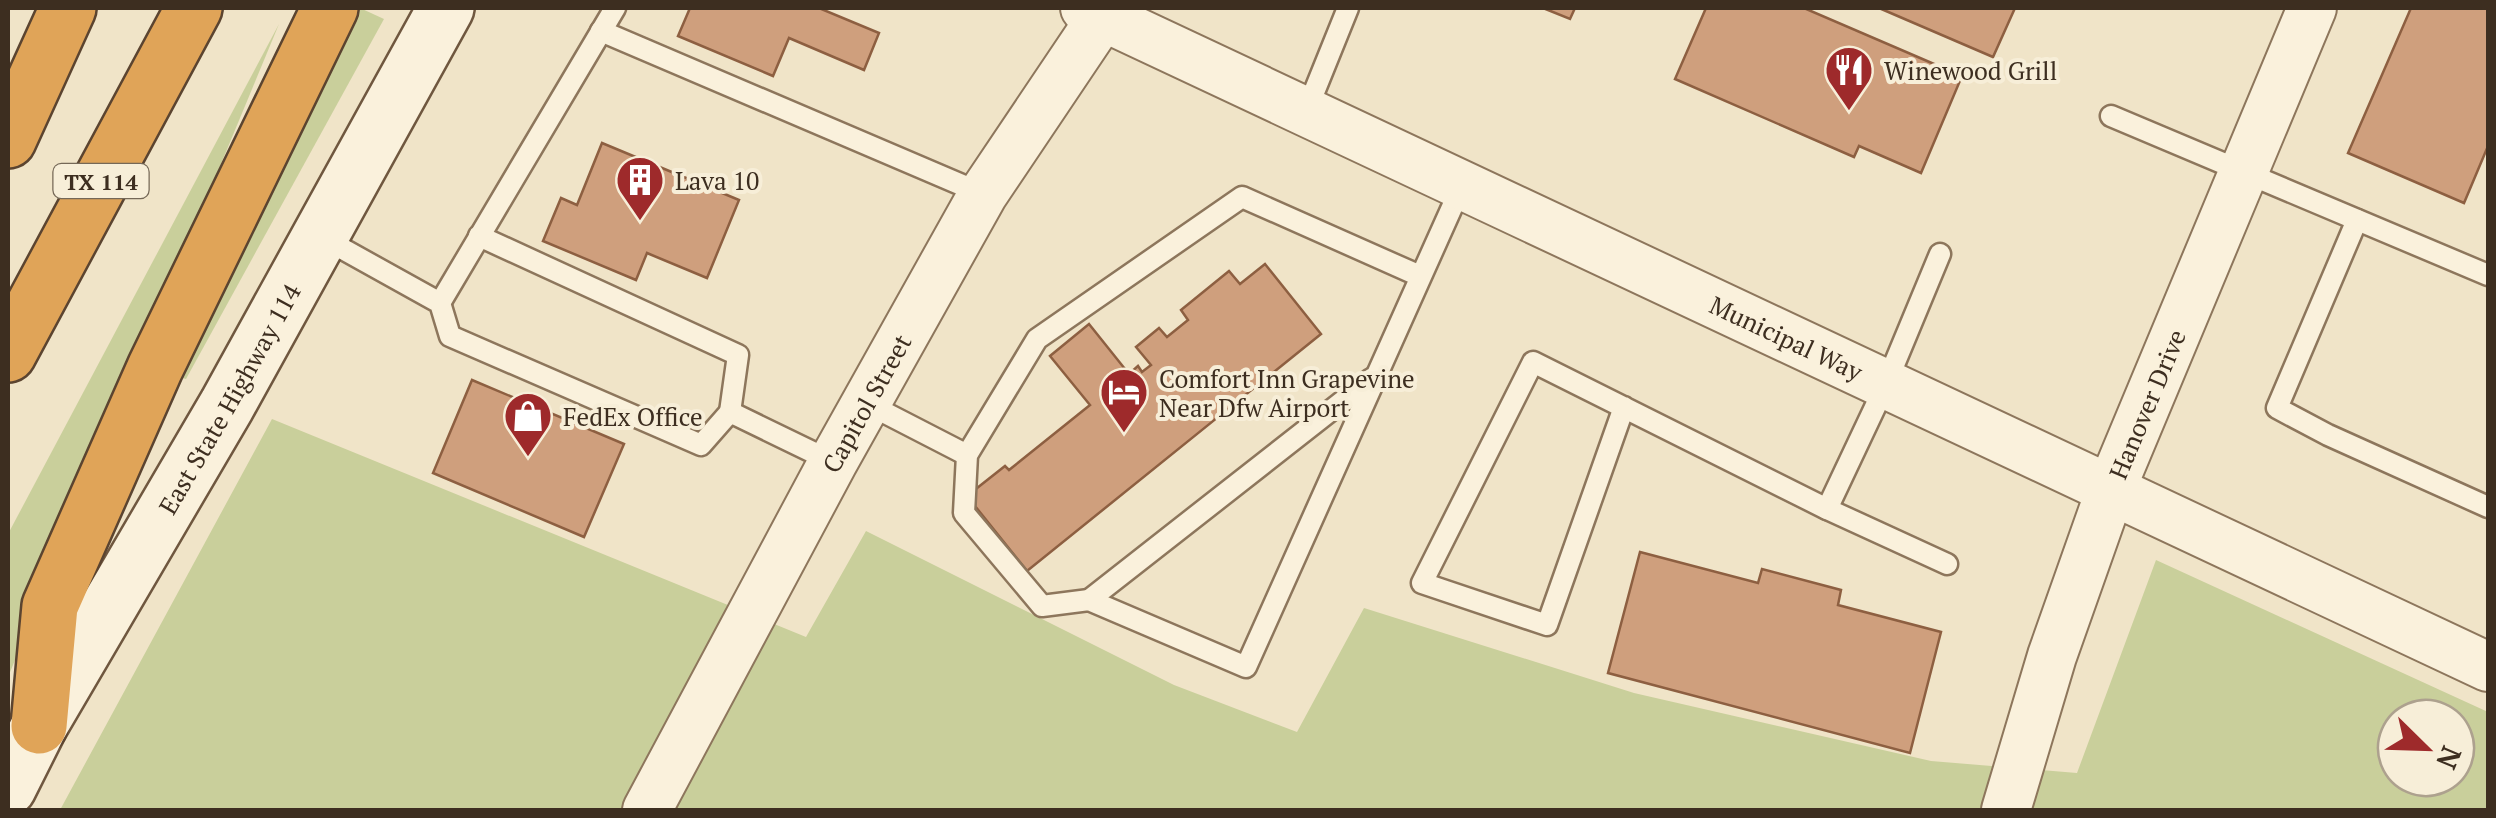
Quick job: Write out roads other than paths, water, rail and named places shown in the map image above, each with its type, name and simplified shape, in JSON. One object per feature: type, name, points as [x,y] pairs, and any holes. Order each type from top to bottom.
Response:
[{"type":"highway","points":[[8,140],[68,8]]},
{"type":"highway","name":"TX 114","points":[[8,354],[194,8]]},
{"type":"highway","points":[[39,726],[50,606],[155,368],[330,8]]},
{"type":"main road","name":"East State Highway 114","points":[[8,788],[39,726],[321,237],[446,8]]},
{"type":"street","name":"Hanover Drive","points":[[2006,810],[2052,656],[2111,489],[2312,8]]},
{"type":"street","name":"Municipal Way","points":[[1098,11],[2488,667]]},
{"type":"street","name":"Capitol Street","points":[[647,810],[983,194],[1098,11]]},
{"type":"lane","points":[[440,303],[615,8]]},
{"type":"lane","points":[[1306,112],[1348,8]]},
{"type":"lane","points":[[601,31],[983,194]]},
{"type":"lane","points":[[2111,116],[2488,275]]},
{"type":"lane","points":[[1420,276],[1242,198],[1037,339],[966,455],[964,513],[1042,606],[1089,600],[1246,667],[1462,185]]},
{"type":"lane","points":[[2357,220],[2277,408],[2488,507]]},
{"type":"lane","points":[[321,237],[440,303],[450,336],[701,445],[730,412],[738,354],[480,236]]},
{"type":"lane","points":[[1827,509],[1886,384],[1940,254]]},
{"type":"lane","points":[[1624,408],[1547,625],[1422,584],[1533,362],[1946,564]]},
{"type":"lane","points":[[1089,600],[1377,375]]},
{"type":"lane","points":[[866,403],[966,455]]},
{"type":"lane","points":[[730,412],[834,462]]},
{"type":"place","name":"Winewood Grill","points":[[1849,112]]},
{"type":"place","name":"Lava 10","points":[[640,222]]},
{"type":"place","name":"Comfort Inn Grapevine Near Dfw Airport","points":[[1124,434]]},
{"type":"place","name":"FedEx Office","points":[[528,458]]}]
